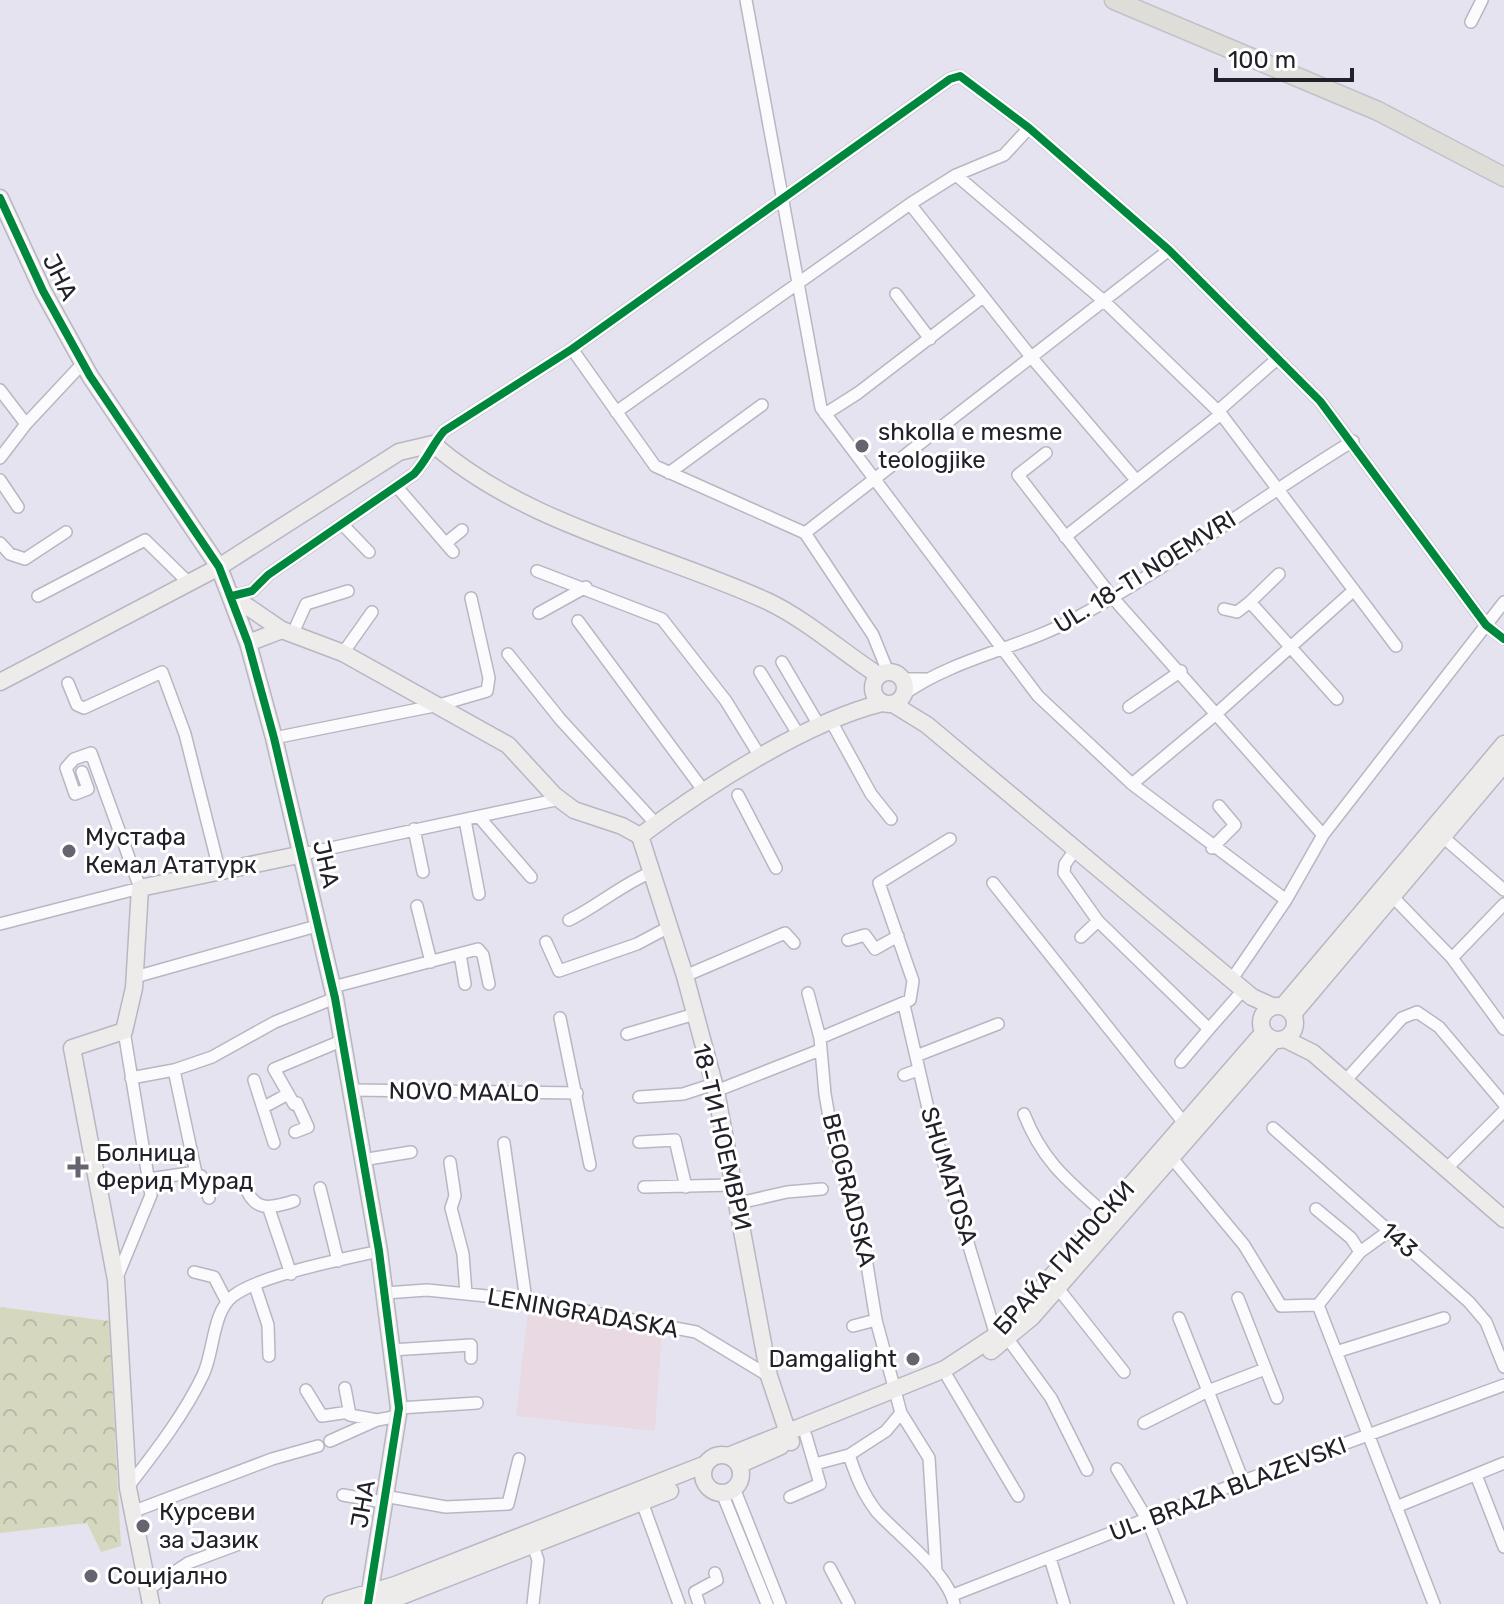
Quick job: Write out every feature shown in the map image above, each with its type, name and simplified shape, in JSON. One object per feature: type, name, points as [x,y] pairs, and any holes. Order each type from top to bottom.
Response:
[{"type":"main road","points":[[1114,0],[1378,111],[1504,177]]},
{"type":"main road","points":[[1439,142],[1504,185]]},
{"type":"main road","points":[[1464,155],[1504,170]]},
{"type":"street","points":[[746,0],[784,199],[814,387],[825,414],[1000,651],[1038,696],[1132,784],[1212,848],[1286,900]]},
{"type":"street","points":[[1471,22],[1482,0]]},
{"type":"street","points":[[232,596],[252,591],[268,575],[397,487],[428,459],[433,444],[444,431],[572,349],[950,79],[960,76],[1029,128],[1169,250],[1320,401],[1353,441],[1486,625],[1504,639]]},
{"type":"street","points":[[616,412],[910,204],[956,175],[1004,155],[1029,128]]},
{"type":"street","points":[[956,175],[1105,302],[1220,412],[1396,646]]},
{"type":"street","name":"ЈНА","points":[[0,198],[43,291],[83,363],[219,567],[248,643],[274,738],[334,992],[379,1251],[399,1412],[383,1499],[372,1601]]},
{"type":"street","points":[[910,204],[1032,358],[1136,480]]},
{"type":"street","points":[[805,533],[1169,250]]},
{"type":"street","points":[[896,294],[930,339]]},
{"type":"street","points":[[825,414],[983,297]]},
{"type":"street","points":[[572,349],[655,466],[805,533],[873,635],[887,688]]},
{"type":"street","points":[[1065,537],[1220,412],[1277,359]]},
{"type":"street","points":[[0,458],[26,424],[83,363]]},
{"type":"street","points":[[0,390],[26,424]]},
{"type":"street","points":[[669,473],[762,405]]},
{"type":"street","name":"UL. 18-TI NOEMVRI","points":[[825,724],[887,688],[925,679],[1046,635],[1113,598],[1277,487],[1353,441]]},
{"type":"street","points":[[0,682],[219,567],[399,452],[433,444]]},
{"type":"street","points":[[433,444],[453,461],[534,509],[770,602],[831,641],[1243,989],[1504,1219]]},
{"type":"street","points":[[1046,453],[1018,475],[1113,598],[1181,671],[1323,835]]},
{"type":"street","points":[[0,480],[18,507]]},
{"type":"street","points":[[397,487],[450,548],[462,530]]},
{"type":"street","points":[[343,525],[369,552]]},
{"type":"street","points":[[0,543],[10,554],[25,559],[66,532]]},
{"type":"street","points":[[38,596],[145,540],[189,583]]},
{"type":"street","points":[[537,571],[586,587],[662,619],[726,701],[761,758]]},
{"type":"street","points":[[1224,609],[1237,612],[1279,574]]},
{"type":"street","points":[[539,613],[586,587]]},
{"type":"street","points":[[1132,784],[1216,714],[1354,590]]},
{"type":"street","points":[[248,643],[287,631],[306,604],[348,591]]},
{"type":"street","points":[[232,596],[287,631],[343,653],[508,745],[574,810],[622,826],[640,836],[703,790],[730,779],[761,758],[825,724]]},
{"type":"street","points":[[274,738],[439,705],[482,693],[489,686],[471,598]]},
{"type":"street","points":[[1250,602],[1337,699]]},
{"type":"street","points":[[1181,1062],[1243,989],[1286,900],[1323,835],[1504,602]]},
{"type":"street","points":[[343,653],[372,612]]},
{"type":"street","points":[[578,621],[703,790]]},
{"type":"street","points":[[508,654],[560,719],[656,824]]},
{"type":"street","points":[[782,662],[891,819]]},
{"type":"street","points":[[1129,707],[1181,671]]},
{"type":"street","points":[[68,683],[77,705],[84,708],[162,672],[185,734],[219,869]]},
{"type":"street","points":[[760,672],[800,737]]},
{"type":"street","name":"БРАЌА ГИНОСКИ","points":[[331,1604],[372,1601],[642,1502],[705,1471],[715,1456],[733,1460],[948,1378],[1002,1340],[1057,1287],[1171,1157],[1504,744]]},
{"type":"street","points":[[82,772],[88,789],[75,794],[66,768],[74,759],[91,753],[140,888],[135,977],[124,1031],[151,1195],[116,1280]]},
{"type":"street","name":"БРАЌА ГИНОСКИ","points":[[898,1399],[945,1369],[1002,1340],[1184,1123],[1393,897],[1504,764]]},
{"type":"street","points":[[738,795],[776,868]]},
{"type":"street","points":[[0,924],[219,869],[560,799]]},
{"type":"street","points":[[1212,848],[1235,825],[1219,806]]},
{"type":"street","points":[[479,817],[531,877]]},
{"type":"street","points":[[465,820],[479,894]]},
{"type":"street","points":[[414,829],[423,872]]},
{"type":"street","name":"18-ТИ НОЕМВРИ","points":[[640,836],[685,976],[715,1087],[769,1376],[795,1437]]},
{"type":"street","points":[[1443,837],[1504,890]]},
{"type":"street","points":[[639,1097],[683,1094],[715,1087],[904,1005],[910,1000],[913,981],[879,883],[950,839]]},
{"type":"street","points":[[1075,850],[1065,864],[1064,873],[1098,921],[1209,1029]]},
{"type":"street","points":[[569,920],[652,872]]},
{"type":"street","points":[[993,883],[1184,1123]]},
{"type":"street","points":[[1393,897],[1452,958],[1504,1029]]},
{"type":"street","points":[[1452,958],[1504,904]]},
{"type":"street","points":[[417,906],[431,962]]},
{"type":"street","points":[[1081,937],[1098,921]]},
{"type":"street","points":[[135,977],[320,925]]},
{"type":"street","points":[[546,942],[559,971],[637,944],[669,927]]},
{"type":"street","points":[[685,976],[785,933],[794,943]]},
{"type":"street","points":[[848,940],[865,935],[875,949],[898,936]]},
{"type":"street","points":[[131,1078],[174,1070],[212,1057],[334,992],[478,949],[483,955],[489,984]]},
{"type":"street","points":[[460,954],[465,984]]},
{"type":"street","name":"BEOGRADSKA","points":[[808,993],[820,1044],[833,1140],[863,1240],[876,1320],[898,1399],[929,1458],[936,1574]]},
{"type":"street","name":"SHUMATOSA","points":[[904,1005],[918,1070],[1002,1340],[1051,1398],[1087,1470]]},
{"type":"street","points":[[1345,1081],[1402,1018],[1417,1012],[1439,1027],[1504,1104]]},
{"type":"street","points":[[627,1034],[695,1014]]},
{"type":"street","name":"NOVO MAALO","points":[[560,1018],[590,1165]]},
{"type":"street","points":[[916,1056],[998,1024]]},
{"type":"street","points":[[124,1031],[72,1048],[116,1280],[128,1488],[149,1597],[188,1563],[239,1544]]},
{"type":"street","points":[[295,1132],[308,1127],[297,1103],[294,1104],[274,1069],[341,1041]]},
{"type":"street","points":[[174,1070],[197,1178],[201,1176],[209,1198]]},
{"type":"street","points":[[904,1075],[918,1070]]},
{"type":"street","points":[[254,1080],[274,1143]]},
{"type":"street","name":"NOVO MAALO","points":[[350,1090],[577,1093]]},
{"type":"street","points":[[264,1107],[288,1094]]},
{"type":"street","points":[[1445,1170],[1504,1111]]},
{"type":"street","points":[[1024,1114],[1037,1147],[1064,1178],[1105,1214]]},
{"type":"street","name":"143","points":[[1273,1128],[1469,1302],[1486,1322],[1504,1367]]},
{"type":"street","points":[[639,1142],[675,1140],[686,1187]]},
{"type":"street","points":[[504,1143],[526,1300]]},
{"type":"street","points":[[362,1160],[411,1152]]},
{"type":"street","points":[[1171,1157],[1244,1245],[1281,1306],[1318,1305]]},
{"type":"street","points":[[450,1162],[455,1196],[451,1208],[463,1254],[466,1294]]},
{"type":"street","points":[[149,1179],[196,1172]]},
{"type":"street","points":[[244,1183],[253,1202],[269,1209],[294,1201]]},
{"type":"street","points":[[644,1187],[733,1185]]},
{"type":"street","points":[[320,1188],[338,1261]]},
{"type":"street","points":[[739,1203],[787,1192],[822,1189]]},
{"type":"street","points":[[269,1209],[291,1274]]},
{"type":"street","points":[[1316,1209],[1351,1238],[1360,1252]]},
{"type":"street","points":[[1318,1305],[1360,1252],[1389,1231]]},
{"type":"street","points":[[128,1488],[163,1442],[204,1374],[227,1302],[255,1286],[379,1251]]},
{"type":"street","points":[[194,1272],[214,1277],[227,1302]]},
{"type":"street","points":[[255,1286],[268,1325],[269,1356]]},
{"type":"street","points":[[1057,1287],[1124,1372]]},
{"type":"street","name":"LENINGRADASKA","points":[[385,1293],[427,1290],[526,1300],[696,1332],[769,1376]]},
{"type":"street","points":[[1238,1298],[1277,1398]]},
{"type":"street","points":[[1318,1305],[1434,1604]]},
{"type":"street","points":[[1179,1318],[1243,1481]]},
{"type":"street","points":[[1336,1352],[1444,1318]]},
{"type":"street","points":[[853,1326],[876,1320]]},
{"type":"street","points":[[391,1350],[471,1345],[471,1358]]},
{"type":"street","points":[[1144,1423],[1208,1391],[1265,1369]]},
{"type":"street","points":[[948,1378],[1018,1496]]},
{"type":"street","name":"UL. BRAZA BLAZEVSKI","points":[[954,1600],[1243,1481],[1504,1385]]},
{"type":"street","points":[[345,1388],[350,1415],[377,1420]]},
{"type":"street","points":[[306,1390],[322,1416],[349,1412]]},
{"type":"street","points":[[815,1464],[849,1455],[886,1431],[898,1399]]},
{"type":"street","points":[[330,1441],[399,1412],[477,1403]]},
{"type":"street","points":[[790,1497],[820,1484],[815,1464],[795,1437]]},
{"type":"street","points":[[132,1512],[272,1459],[318,1446]]},
{"type":"street","points":[[849,1455],[860,1487],[876,1510],[936,1574],[954,1600]]},
{"type":"street","points":[[343,1495],[446,1507],[502,1505],[510,1501],[519,1459]]},
{"type":"street","points":[[728,1490],[741,1477],[733,1460]]},
{"type":"street","points":[[1396,1507],[1504,1463]]},
{"type":"street","points":[[1117,1469],[1147,1519],[1181,1604]]},
{"type":"street","points":[[705,1471],[710,1488],[728,1490]]},
{"type":"street","name":"БРАЌА ГИНОСКИ","points":[[372,1601],[705,1471]]},
{"type":"street","points":[[1476,1475],[1504,1547]]},
{"type":"street","points":[[728,1490],[767,1604]]},
{"type":"street","points":[[728,1490],[780,1604]]},
{"type":"street","points":[[642,1502],[679,1604]]},
{"type":"street","points":[[532,1543],[538,1560],[533,1604]]},
{"type":"street","points":[[1050,1558],[1064,1604]]},
{"type":"street","points":[[830,1568],[849,1604]]},
{"type":"street","points":[[699,1604],[695,1592],[712,1586],[717,1580],[715,1573]]},
{"type":"shaded area","points":[[529,1303],[662,1330],[655,1431],[516,1416]]},
{"type":"green space","points":[[0,1307],[109,1321],[121,1546],[101,1552],[87,1523],[0,1533]]},
{"type":"cycle path","points":[[232,596],[252,591],[268,575],[414,474],[444,431],[572,349],[950,79],[960,76],[1029,128],[1169,250],[1320,401],[1486,625],[1504,639]]},
{"type":"cycle path","points":[[0,198],[43,291],[90,376],[219,567],[248,643],[274,738],[335,998],[379,1251],[399,1408],[368,1604]]},
{"type":"place","name":"shkolla e mesme teologjike","points":[[862,446]]},
{"type":"place","name":"Мустафа Кемал Ататурк","points":[[69,851]]},
{"type":"place","name":"Болница Ферид Мурад","points":[[78,1167]]},
{"type":"place","name":"Damgalight","points":[[913,1359]]},
{"type":"place","name":"Курсеви за Јазик","points":[[143,1526]]},
{"type":"place","name":"Социјално","points":[[91,1576]]}]
